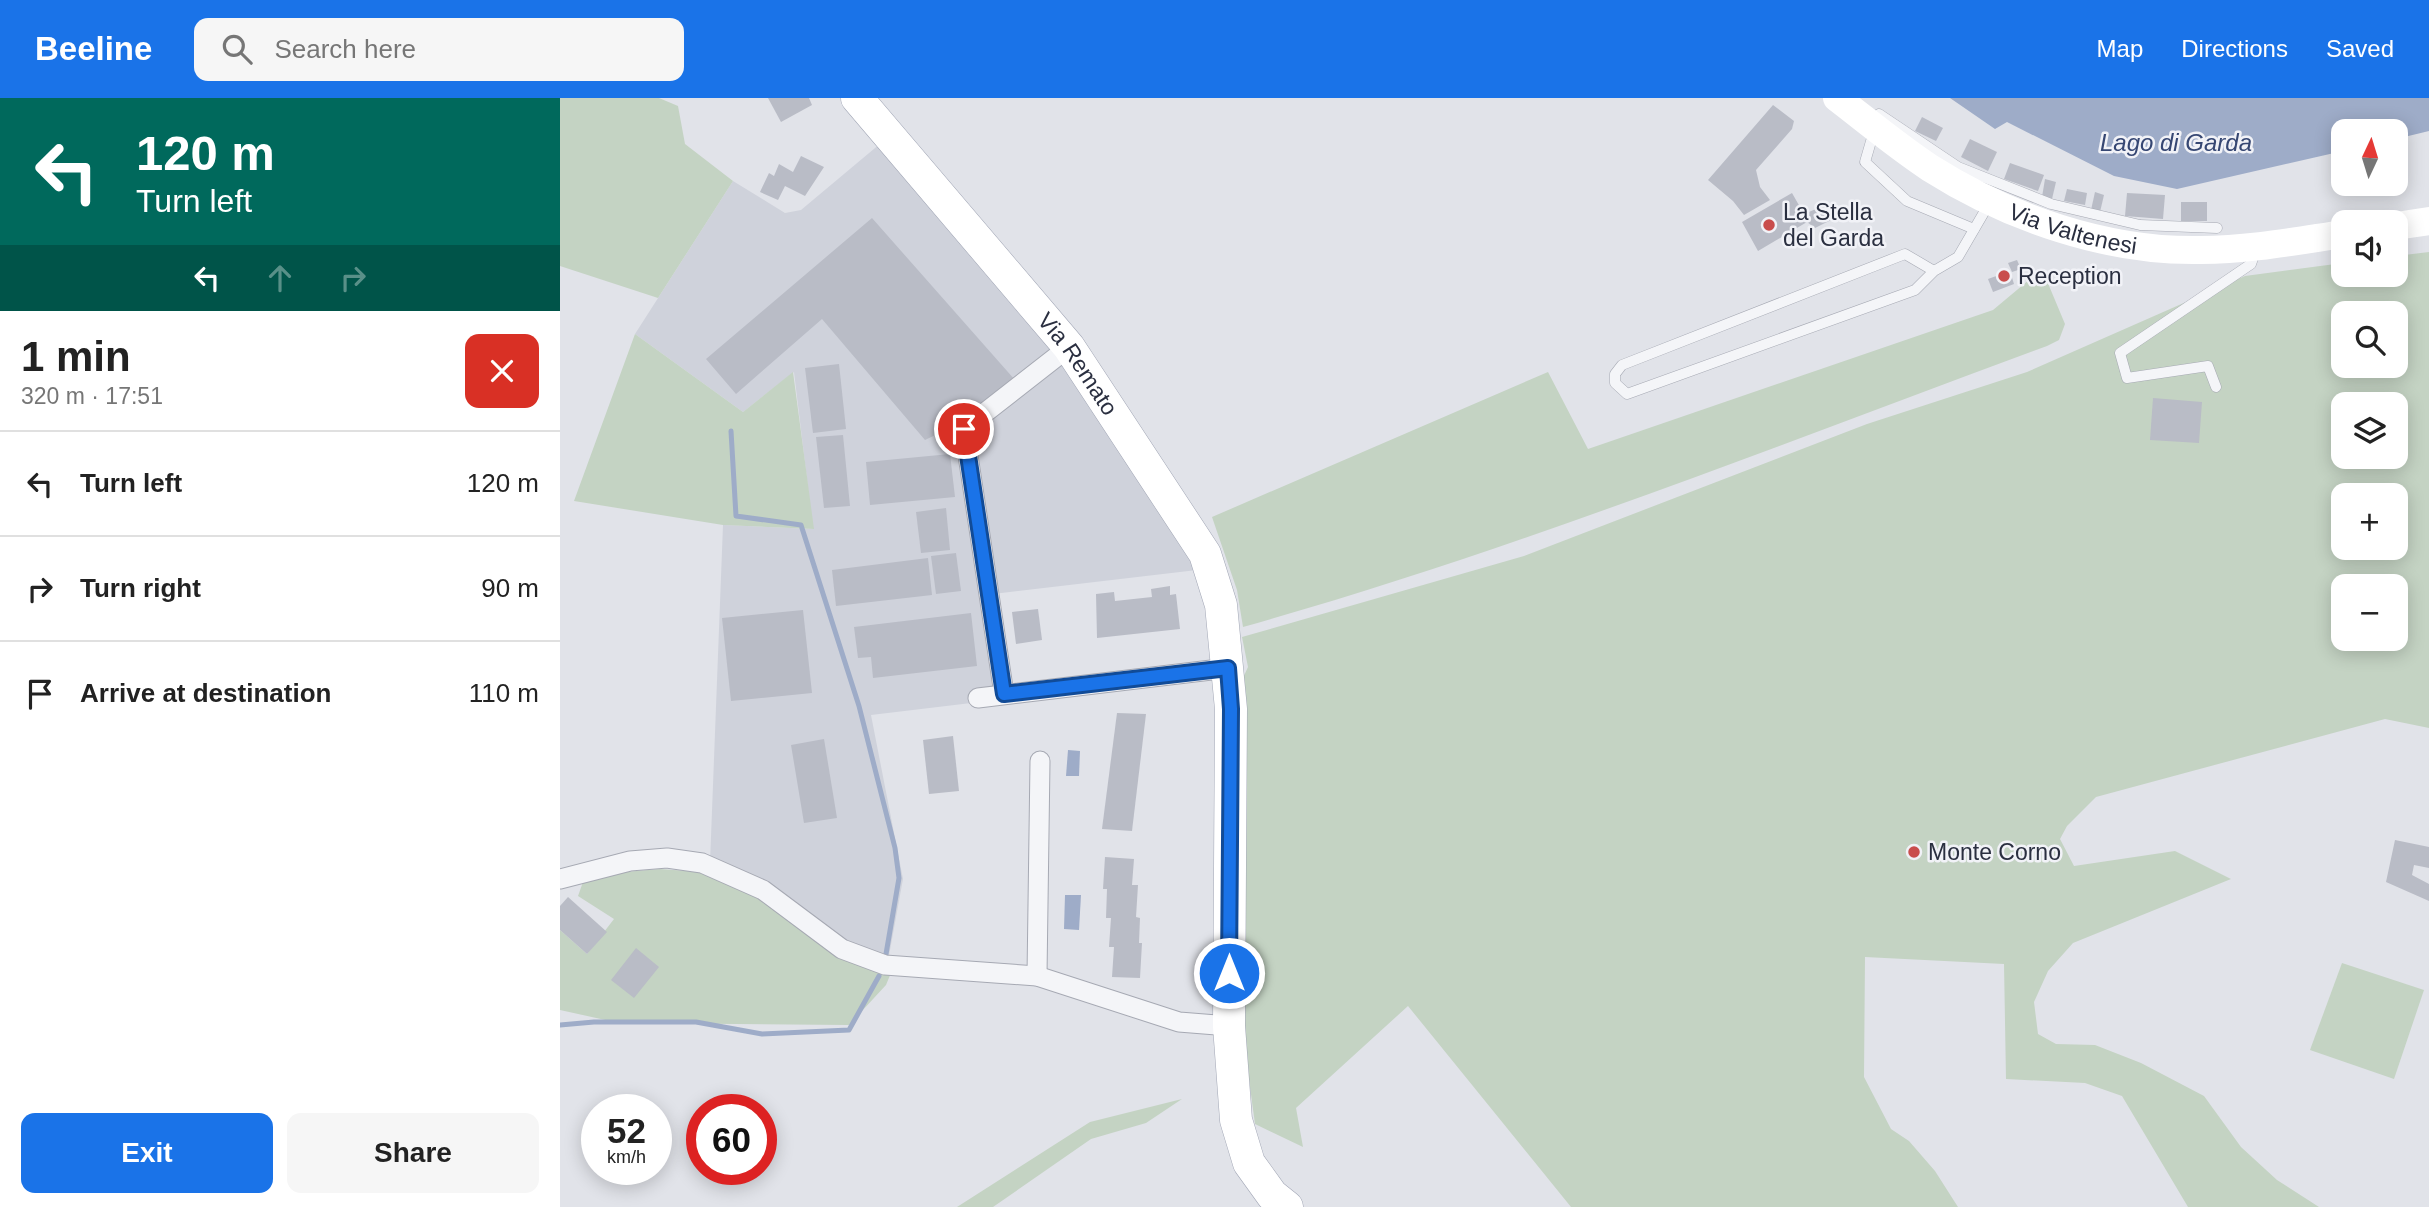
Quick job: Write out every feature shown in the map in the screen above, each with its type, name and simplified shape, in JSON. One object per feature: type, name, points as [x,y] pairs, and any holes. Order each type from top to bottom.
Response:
[{"type":"main road","name":"Via Remato","points":[[857,98],[1069,347],[1205,554],[1221,605],[1231,709],[1229,1026],[1236,1120],[1249,1163],[1272,1195],[1287,1207]]},
{"type":"street","name":"Via Valtenesi","points":[[1848,100],[1875,127],[1930,167],[1990,201],[2075,233],[2123,243],[2199,251],[2258,247],[2331,236]]},
{"type":"street","points":[[2408,224],[2429,221]]},
{"type":"street","points":[[1004,694],[964,429],[1069,347]]},
{"type":"street","points":[[978,698],[1228,668]]},
{"type":"street","points":[[1037,976],[1040,761]]},
{"type":"street","points":[[560,879],[630,861],[667,858],[702,863],[763,890],[816,932],[863,958],[897,967],[1037,976],[1179,1022],[1229,1026]]},
{"type":"lane","points":[[1848,100],[1958,167],[2051,204],[2140,225],[2217,228]]},
{"type":"lane","points":[[1875,127],[1865,162],[1907,201],[1974,229]]},
{"type":"lane","points":[[1934,271],[1905,254],[1622,365],[1615,374],[1615,383],[1627,394],[1915,290],[1934,271],[1958,257],[1990,201]]},
{"type":"lane","points":[[2216,387],[2208,366],[2127,378],[2120,353],[2251,264],[2258,247]]},
{"type":"shaded area","points":[[881,143],[1067,360],[1197,570],[993,594],[1013,698],[871,715],[903,879],[888,961],[859,951],[710,863],[723,525],[813,529],[794,372],[743,412],[635,334],[733,181],[785,213],[801,210]]},
{"type":"green space","points":[[560,98],[659,98],[678,106],[685,144],[733,181],[658,298],[560,266]]},
{"type":"green space","points":[[2429,252],[2429,728],[2385,719],[2096,797],[2067,826],[2060,839],[2074,866],[2175,851],[2231,879],[2073,943],[2048,971],[2034,1002],[2038,1034],[2056,1044],[2095,1045],[2141,1063],[2204,1096],[2241,1147],[2277,1180],[2319,1207],[2188,1207],[2122,1096],[2085,1083],[2006,1079],[2004,964],[1865,957],[1864,1077],[1891,1129],[1909,1141],[1935,1171],[1958,1207],[1571,1207],[1408,1006],[1296,1108],[1303,1147],[1255,1124],[1245,1050],[1242,680],[1248,667],[1242,637],[1524,556],[1867,424],[2027,372],[2245,276],[2331,265],[2331,287],[2408,287],[2408,255]]},
{"type":"green space","points":[[2042,269],[2065,324],[2059,340],[2047,346],[1547,530],[1345,597],[1243,627],[1237,590],[1212,517],[1548,372],[1588,449],[1993,310]]},
{"type":"green space","points":[[635,334],[743,412],[793,372],[814,529],[723,525],[574,501]]},
{"type":"green space","points":[[660,869],[716,873],[893,968],[886,985],[849,1025],[619,1023],[560,1010],[560,930],[587,954],[614,919],[578,896],[583,882],[612,873]]},
{"type":"green space","points":[[2342,963],[2424,990],[2394,1079],[2310,1050]]},
{"type":"green space","points":[[1182,1099],[1146,1123],[1091,1139],[993,1207],[957,1207],[1090,1122]]},
{"type":"water","name":"Lago di Garda","points":[[1950,98],[2429,98],[2429,131],[2408,136],[2408,119],[2331,119],[2331,154],[2177,189],[2114,176],[2007,122],[1995,129]]},
{"type":"water","points":[[1068,750],[1080,751],[1079,776],[1066,776]]},
{"type":"water","points":[[1065,895],[1081,895],[1079,930],[1064,929]]},
{"type":"building","points":[[768,98],[809,98],[812,105],[781,122]]},
{"type":"building","points":[[1773,105],[1794,121],[1792,129],[1756,170],[1760,187],[1770,200],[1744,215],[1733,201],[1708,180]]},
{"type":"building","points":[[1922,117],[1943,128],[1936,141],[1915,131]]},
{"type":"building","points":[[1970,139],[1997,152],[1988,171],[1961,157]]},
{"type":"building","points":[[801,156],[824,167],[805,196],[785,186],[778,200],[760,192],[769,173],[774,176],[779,164],[793,172]]},
{"type":"building","points":[[2010,163],[2044,175],[2038,191],[2004,179]]},
{"type":"building","points":[[2045,179],[2056,182],[2052,199],[2042,197]]},
{"type":"building","points":[[2067,189],[2087,193],[2085,205],[2064,201]]},
{"type":"building","points":[[2095,192],[2104,195],[2100,212],[2091,210]]},
{"type":"building","points":[[1792,193],[1804,214],[1828,204],[1835,218],[1815,228],[1807,222],[1758,251],[1742,222]]},
{"type":"building","points":[[2127,193],[2165,195],[2163,219],[2125,216]]},
{"type":"building","points":[[2181,202],[2207,202],[2207,221],[2181,221]]},
{"type":"building","points":[[872,218],[1015,380],[969,419],[925,440],[822,319],[736,394],[706,359]]},
{"type":"building","points":[[2017,260],[2021,269],[2012,272],[2008,263]]},
{"type":"building","name":"Reception","points":[[2010,271],[2014,284],[1993,292],[1988,279]]},
{"type":"building","points":[[839,364],[846,429],[813,433],[805,368]]},
{"type":"building","points":[[2153,398],[2202,402],[2199,443],[2150,440]]},
{"type":"building","points":[[843,435],[850,506],[824,508],[816,437]]},
{"type":"building","points":[[950,454],[955,497],[870,505],[866,462]]},
{"type":"building","points":[[946,508],[950,550],[921,553],[916,512]]},
{"type":"building","points":[[956,553],[961,591],[936,594],[931,556]]},
{"type":"building","points":[[928,558],[932,595],[836,606],[832,570]]},
{"type":"building","points":[[1170,586],[1170,595],[1176,594],[1180,629],[1097,638],[1096,594],[1114,592],[1115,601],[1152,597],[1151,589]]},
{"type":"building","points":[[1038,609],[1042,640],[1016,644],[1012,612]]},
{"type":"building","points":[[803,610],[812,693],[731,701],[722,618]]},
{"type":"building","points":[[971,613],[977,666],[873,678],[871,657],[858,658],[854,627]]},
{"type":"building","points":[[1117,713],[1146,714],[1132,831],[1102,829]]},
{"type":"building","points":[[953,736],[959,791],[929,794],[923,740]]},
{"type":"building","points":[[824,739],[837,818],[804,823],[791,745]]},
{"type":"building","points":[[2395,840],[2429,847],[2429,868],[2414,865],[2412,875],[2429,884],[2429,901],[2386,882]]},
{"type":"building","points":[[1105,857],[1134,859],[1132,885],[1138,885],[1136,917],[1140,918],[1139,943],[1142,943],[1140,978],[1112,977],[1114,947],[1109,947],[1111,918],[1106,918],[1107,889],[1103,889]]},
{"type":"building","points":[[568,897],[607,932],[587,954],[560,930],[560,906]]},
{"type":"building","points":[[636,948],[659,967],[634,998],[611,980]]},
{"type":"waterway","points":[[731,431],[736,516],[801,525],[859,706],[895,848],[899,878],[886,954]]},
{"type":"waterway","points":[[560,1025],[594,1022],[696,1022],[762,1034],[849,1030],[879,976]]},
{"type":"place","name":"La Stella del Garda","points":[[1769,225]]},
{"type":"place","name":"Reception","points":[[2004,276]]},
{"type":"place","name":"Monte Corno","points":[[1914,852]]},
{"type":"route","points":[[964,429],[1004,694],[1228,668],[1231,709],[1229,973]]}]
